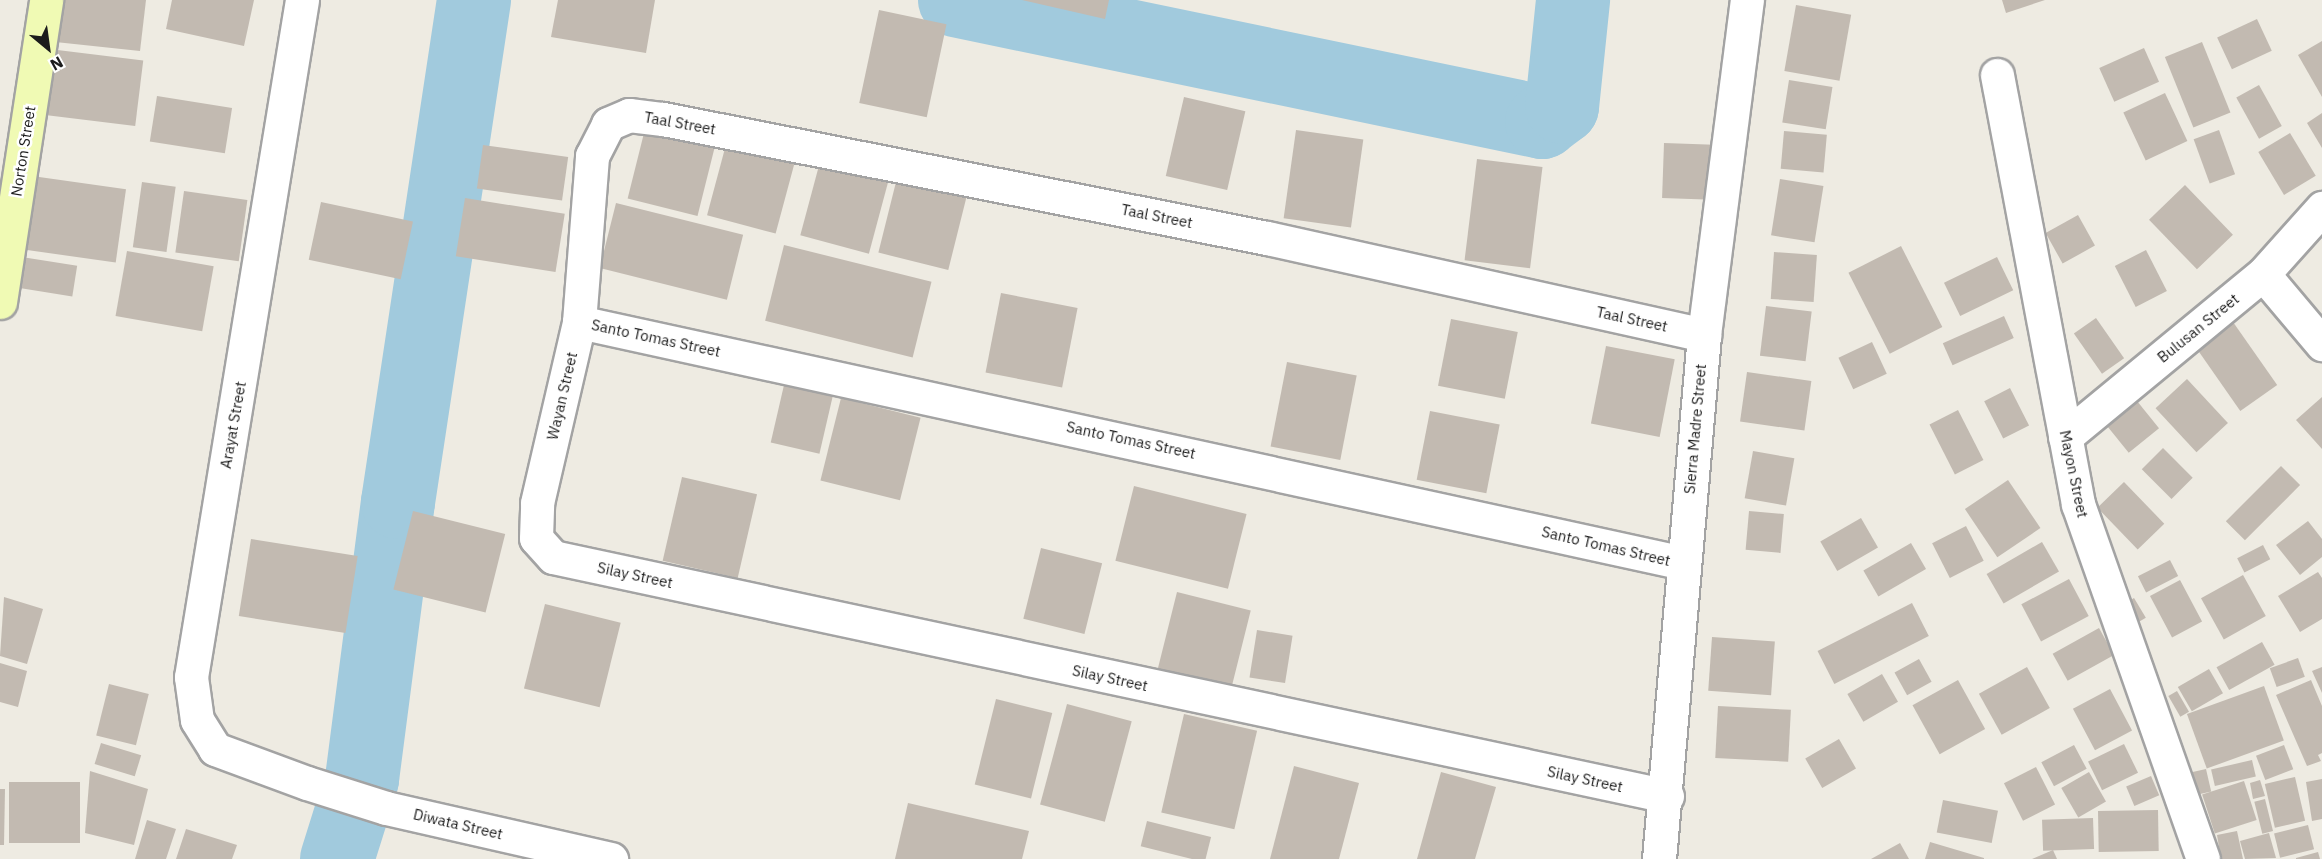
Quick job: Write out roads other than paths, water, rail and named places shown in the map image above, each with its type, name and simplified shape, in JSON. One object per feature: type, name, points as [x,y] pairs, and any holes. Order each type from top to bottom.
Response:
[{"type":"street","name":"Norton Street","points":[[0,302],[46,0]]},
{"type":"street","name":"Arayat Street","points":[[302,0],[191,677],[197,720],[215,749],[307,783]]},
{"type":"street","name":"Sierra Madre Street","points":[[1659,859],[1704,335],[1748,0]]},
{"type":"street","name":"Mayon Street","points":[[1997,75],[2078,504],[2203,859]]},
{"type":"street","name":"Taal Street","points":[[608,124],[629,115],[663,118],[1267,238],[1704,335]]},
{"type":"street","name":"Wayan Street","points":[[553,557],[536,538],[537,503],[579,322],[592,156],[608,124]]},
{"type":"street","name":"Bulusan Street","points":[[2065,437],[2263,274],[2322,208]]},
{"type":"street","points":[[2263,274],[2322,344]]},
{"type":"street","name":"Santo Tomas Street","points":[[579,322],[1683,563]]},
{"type":"street","name":"Silay Street","points":[[553,557],[1666,796]]},
{"type":"street","name":"Diwata Street","points":[[307,783],[386,808],[611,859]]},
{"type":"waterway","points":[[337,859],[362,779],[398,502],[474,0]]},
{"type":"waterway","points":[[955,0],[1542,122],[1562,107],[1573,0]]}]
